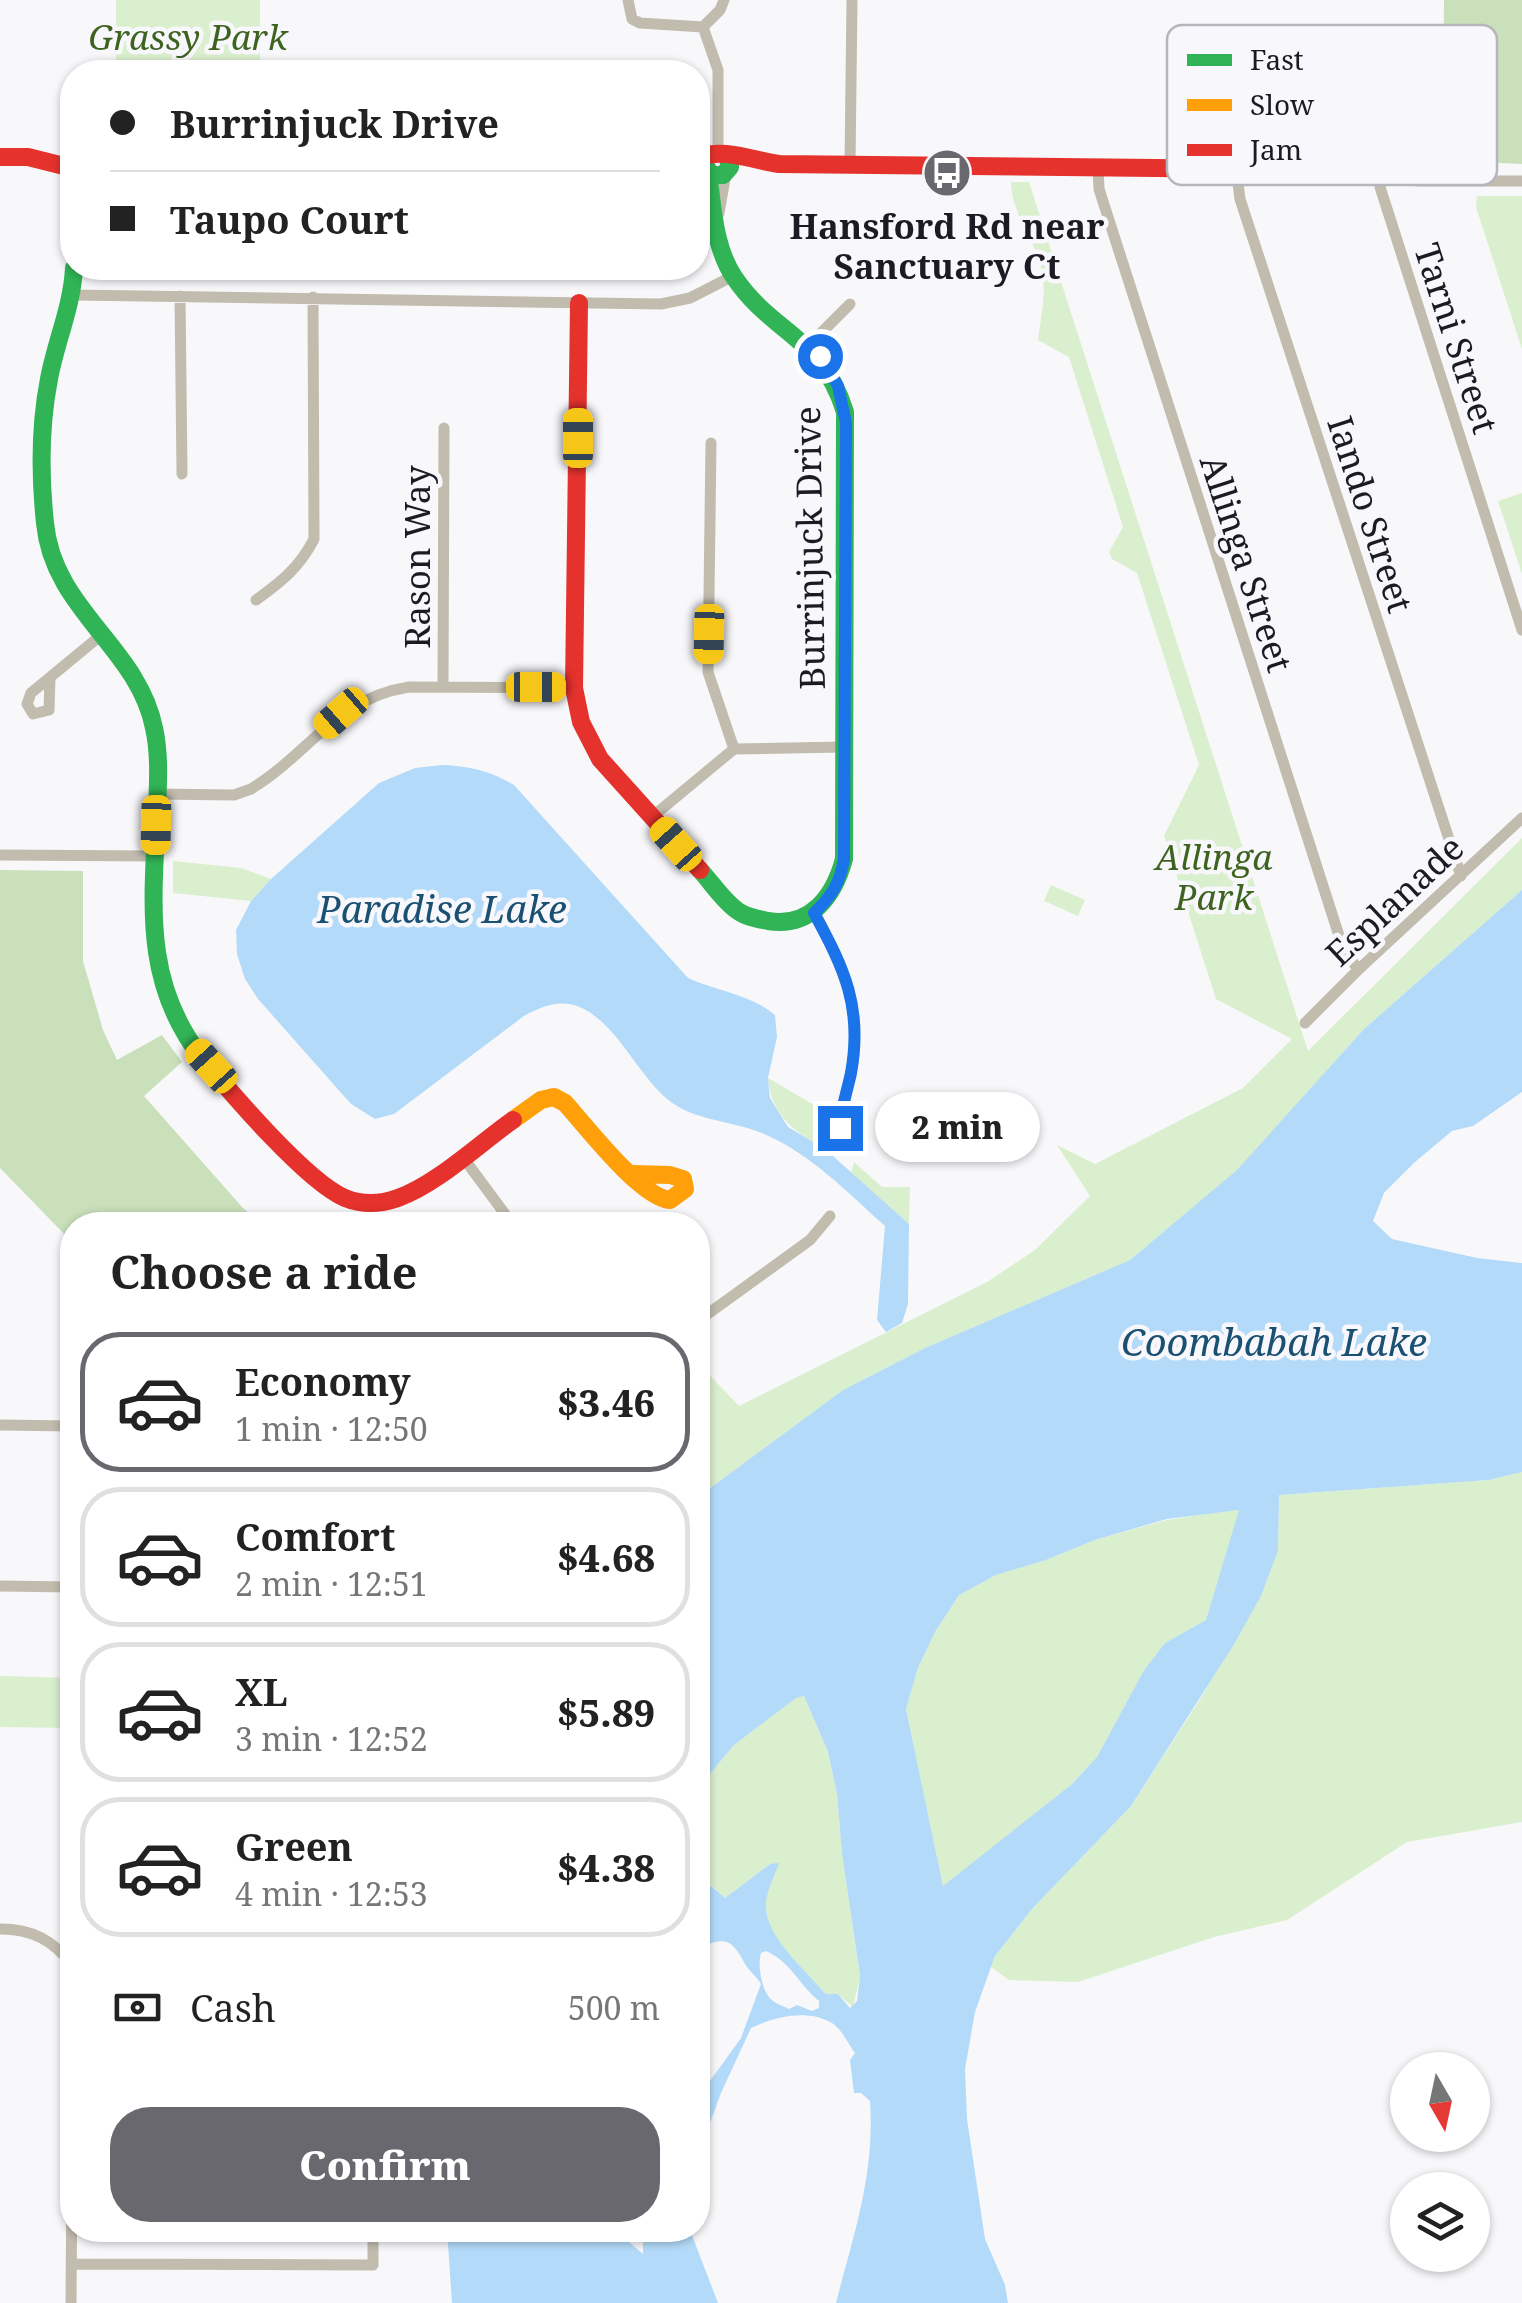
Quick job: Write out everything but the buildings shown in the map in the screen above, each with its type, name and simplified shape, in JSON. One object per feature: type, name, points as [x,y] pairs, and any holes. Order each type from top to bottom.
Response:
[{"type":"street","points":[[628,0],[632,19],[640,23],[703,27],[724,0]]},
{"type":"street","points":[[850,164],[852,0]]},
{"type":"street","points":[[703,27],[718,70],[713,163],[1167,168]]},
{"type":"street","points":[[0,156],[60,155]]},
{"type":"street","points":[[28,157],[60,166]]},
{"type":"street","name":"Burrinjuck Drive","points":[[713,163],[717,220],[733,276],[756,304],[809,345],[833,376],[846,412],[844,859],[840,881],[830,899],[814,913]]},
{"type":"street","name":"Allinga Street","points":[[1098,167],[1099,188],[1221,574],[1342,945],[1358,970]]},
{"type":"street","points":[[1497,181],[1522,181]]},
{"type":"street","name":"Iando Street","points":[[1238,185],[1462,876]]},
{"type":"street","name":"Tarni Street","points":[[1381,185],[1522,630]]},
{"type":"street","points":[[74,296],[668,303],[690,298],[733,276]]},
{"type":"street","points":[[74,280],[74,296],[46,393],[45,529],[59,581],[75,607],[132,676],[147,704],[155,733],[156,951],[161,984],[173,1016],[193,1046],[315,1180],[330,1191],[359,1202],[396,1201],[541,1100],[554,1097],[633,1174]]},
{"type":"street","points":[[180,296],[182,474]]},
{"type":"street","points":[[256,600],[290,576],[314,539],[313,297]]},
{"type":"street","points":[[579,303],[574,688],[581,722],[593,748],[737,911],[756,921],[775,923],[814,913],[844,968],[852,999],[851,1072],[841,1106],[840,1128]]},
{"type":"street","points":[[809,345],[850,304]]},
{"type":"street","name":"Rason Way","points":[[443,687],[444,428]]},
{"type":"street","points":[[711,443],[708,672],[734,749]]},
{"type":"street","points":[[50,678],[100,636]]},
{"type":"street","points":[[156,794],[242,793],[261,783],[353,706],[398,689],[574,688]]},
{"type":"street","points":[[652,818],[734,749],[843,746]]},
{"type":"street","name":"Esplanade","points":[[1305,1023],[1522,818]]},
{"type":"street","points":[[0,855],[155,856]]},
{"type":"street","points":[[462,1156],[504,1212]]},
{"type":"street","points":[[710,1312],[810,1240],[830,1216]]},
{"type":"street","points":[[0,1425],[60,1426]]},
{"type":"street","points":[[0,1586],[60,1588]]},
{"type":"street","points":[[0,1929],[33,1934],[60,1946]]},
{"type":"street","points":[[71,2242],[71,2303]]},
{"type":"street","points":[[71,2264],[374,2265],[373,2242]]},
{"type":"green space","name":"Grassy Park","points":[[116,0],[260,0],[260,60],[116,60]]},
{"type":"green space","points":[[1444,0],[1522,0],[1522,164],[1497,163],[1497,25],[1444,25]]},
{"type":"green space","name":"Allinga Park","points":[[1011,182],[1029,182],[1308,1051],[1522,838],[1522,890],[1364,1029],[1238,1170],[1130,1260],[925,1348],[843,1390],[710,1488],[710,1376],[739,1406],[987,1282],[1035,1250],[1090,1196],[1057,1145],[1095,1164],[1243,1088],[1292,1039],[1216,999],[1164,836],[1199,765],[1137,573],[1112,559],[1109,552],[1123,527],[1069,357],[1038,340],[1042,273]]},
{"type":"green space","points":[[1477,196],[1522,196],[1522,349],[1476,207]]},
{"type":"green space","points":[[1522,493],[1522,574],[1498,501]]},
{"type":"green space","points":[[173,861],[241,868],[271,879],[251,901],[173,893]]},
{"type":"green space","points":[[0,870],[83,871],[83,961],[103,1030],[117,1060],[162,1035],[182,1062],[144,1096],[248,1212],[60,1212],[60,1230],[0,1168]]},
{"type":"green space","points":[[1051,885],[1085,900],[1078,916],[1044,901]]},
{"type":"green space","points":[[768,1078],[824,1111],[813,1142],[782,1116]]},
{"type":"green space","points":[[854,1162],[882,1187],[910,1187],[909,1224],[851,1173]]},
{"type":"green space","points":[[1522,1472],[1522,1822],[1407,1842],[1287,1920],[1214,1937],[1078,1982],[1009,1980],[991,1967],[995,1956],[1032,1909],[1131,1806],[1199,1701],[1261,1596],[1278,1551],[1279,1495],[1489,1480]]},
{"type":"green space","points":[[1240,1509],[1206,1620],[1165,1643],[1144,1670],[1097,1757],[1072,1784],[943,1887],[906,1709],[918,1668],[959,1595],[996,1575],[1095,1540],[1167,1520]]},
{"type":"green space","points":[[0,1676],[60,1678],[60,1728],[0,1727]]},
{"type":"green space","points":[[804,1696],[828,1752],[837,1794],[860,1977],[853,2007],[838,1994],[826,1994],[777,1939],[766,1907],[770,1864],[725,1898],[710,1885],[710,1774],[734,1745],[796,1697]]},
{"type":"water","name":"Paradise Lake","points":[[442,765],[479,770],[514,785],[688,978],[744,997],[775,1015],[777,1037],[768,1078],[770,1098],[788,1127],[825,1149],[909,1224],[908,1304],[902,1323],[886,1332],[877,1320],[885,1226],[828,1175],[781,1142],[692,1113],[671,1102],[607,1027],[582,1008],[552,1004],[524,1016],[394,1114],[375,1119],[351,1104],[258,999],[245,979],[237,954],[236,930],[251,901],[379,783],[415,768]]},
{"type":"water","name":"Coombabah Lake","points":[[1522,890],[1522,1092],[1473,1126],[1452,1131],[1415,1162],[1384,1193],[1373,1221],[1392,1239],[1477,1258],[1522,1263],[1522,1472],[1489,1480],[1279,1495],[1278,1551],[1261,1596],[1233,1646],[1131,1806],[1032,1909],[995,1956],[975,2012],[965,2069],[967,2119],[985,2239],[1005,2285],[1008,2303],[836,2303],[862,2203],[871,2128],[870,2101],[861,2093],[854,2093],[850,2060],[855,2053],[838,2028],[821,2018],[801,2015],[751,2028],[710,2123],[710,2081],[741,2038],[761,1984],[731,1945],[721,1941],[710,1944],[710,1885],[725,1898],[770,1864],[779,1863],[766,1902],[777,1938],[826,1994],[838,1994],[850,2008],[857,2001],[860,1976],[837,1794],[828,1752],[804,1696],[734,1745],[710,1774],[710,1488],[843,1390],[925,1348],[1130,1260],[1237,1170],[1364,1029]],"holes":[[[1239,1510],[1206,1620],[1165,1643],[1144,1670],[1097,1757],[1072,1784],[943,1886],[906,1709],[918,1668],[959,1595],[996,1575],[1095,1540],[1167,1519]],[[766,1951],[819,2001],[819,2008],[812,2011],[797,2005],[789,2009],[769,1997],[763,1986],[761,1953]]]},
{"type":"water","points":[[448,2242],[629,2242],[643,2254],[643,2242],[695,2242],[718,2303],[452,2303]]},
{"type":"traffic: fast","points":[[710,173],[723,175],[730,167],[727,155]]},
{"type":"traffic: fast","points":[[700,870],[741,913],[783,922],[808,914],[827,897],[844,859],[845,412],[835,386],[810,351],[764,312],[734,277],[718,240],[710,189]]},
{"type":"traffic: fast","points":[[72,280],[44,414],[45,523],[51,553],[63,580],[131,674],[154,728],[158,769],[154,909],[160,970],[169,1000],[202,1058]]},
{"type":"traffic: slow","points":[[513,1120],[541,1100],[554,1097],[565,1103],[644,1187],[670,1200],[685,1189],[683,1179],[670,1175],[633,1174]]},
{"type":"traffic: jam","points":[[710,155],[728,154],[779,164],[1167,168]]},
{"type":"traffic: jam","points":[[0,157],[28,157],[60,165]]},
{"type":"traffic: jam","points":[[579,303],[574,688],[581,722],[600,759],[700,870]]},
{"type":"traffic: jam","points":[[202,1058],[291,1156],[329,1189],[358,1202],[385,1202],[413,1192],[513,1120]]},
{"type":"place","name":"Hansford Rd near Sanctuary Ct","points":[[947,173]]},
{"type":"route","points":[[820,356],[838,386],[846,412],[844,859],[840,881],[830,899],[814,913],[844,968],[852,999],[851,1072],[841,1106],[840,1128]]}]
